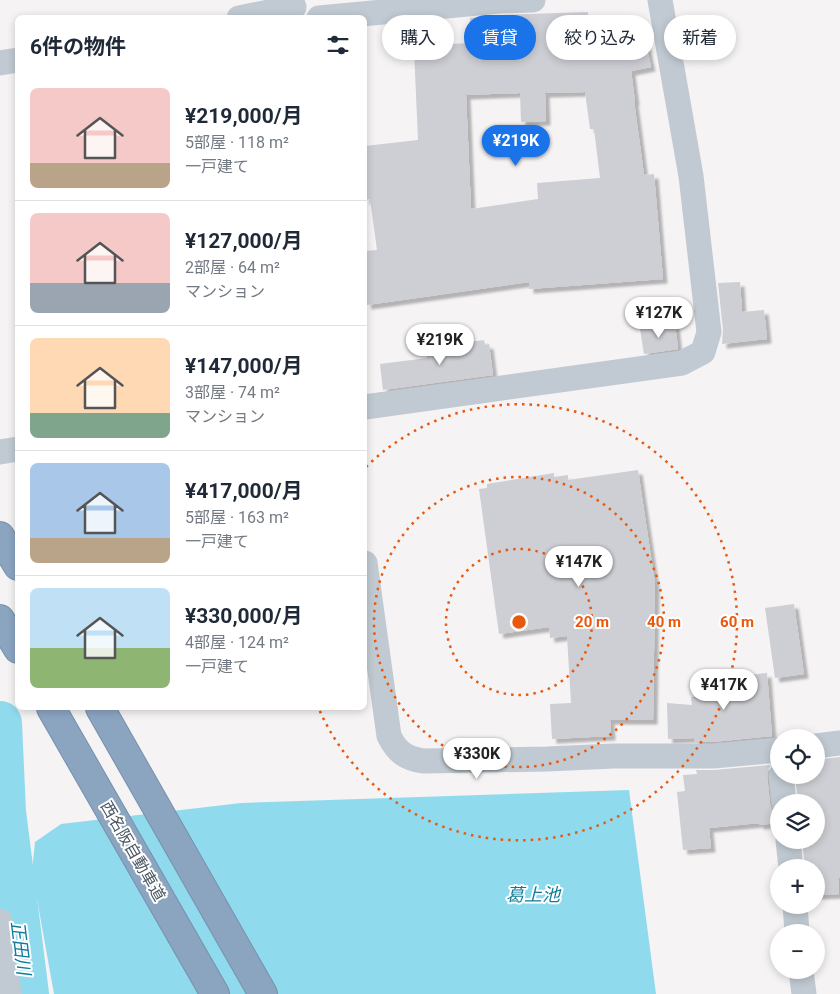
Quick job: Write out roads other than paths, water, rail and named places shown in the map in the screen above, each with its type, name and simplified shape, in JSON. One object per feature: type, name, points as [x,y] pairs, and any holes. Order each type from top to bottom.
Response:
[{"type":"highway","points":[[0,536],[15,561]]},
{"type":"highway","points":[[0,619],[15,644]]},
{"type":"highway","name":"西名阪自動車道","points":[[52,710],[215,994]]},
{"type":"highway","points":[[106,717],[263,994]]},
{"type":"street","points":[[351,15],[499,1],[533,0]]},
{"type":"street","points":[[367,407],[682,363],[703,352],[709,332],[691,176],[660,0]]},
{"type":"street","points":[[256,15],[295,8]]},
{"type":"street","points":[[0,63],[15,60]]},
{"type":"street","points":[[367,577],[389,736],[398,750],[414,760],[713,756],[770,751]]},
{"type":"street","points":[[825,745],[840,743]]},
{"type":"street","points":[[0,921],[9,994]]},
{"type":"street","points":[[802,979],[804,994]]},
{"type":"water","name":"葛上池","points":[[629,790],[656,994],[54,994],[32,871],[35,842],[61,824],[241,803]]},
{"type":"waterway","name":"正田川","points":[[0,723],[4,812],[27,994]]}]
